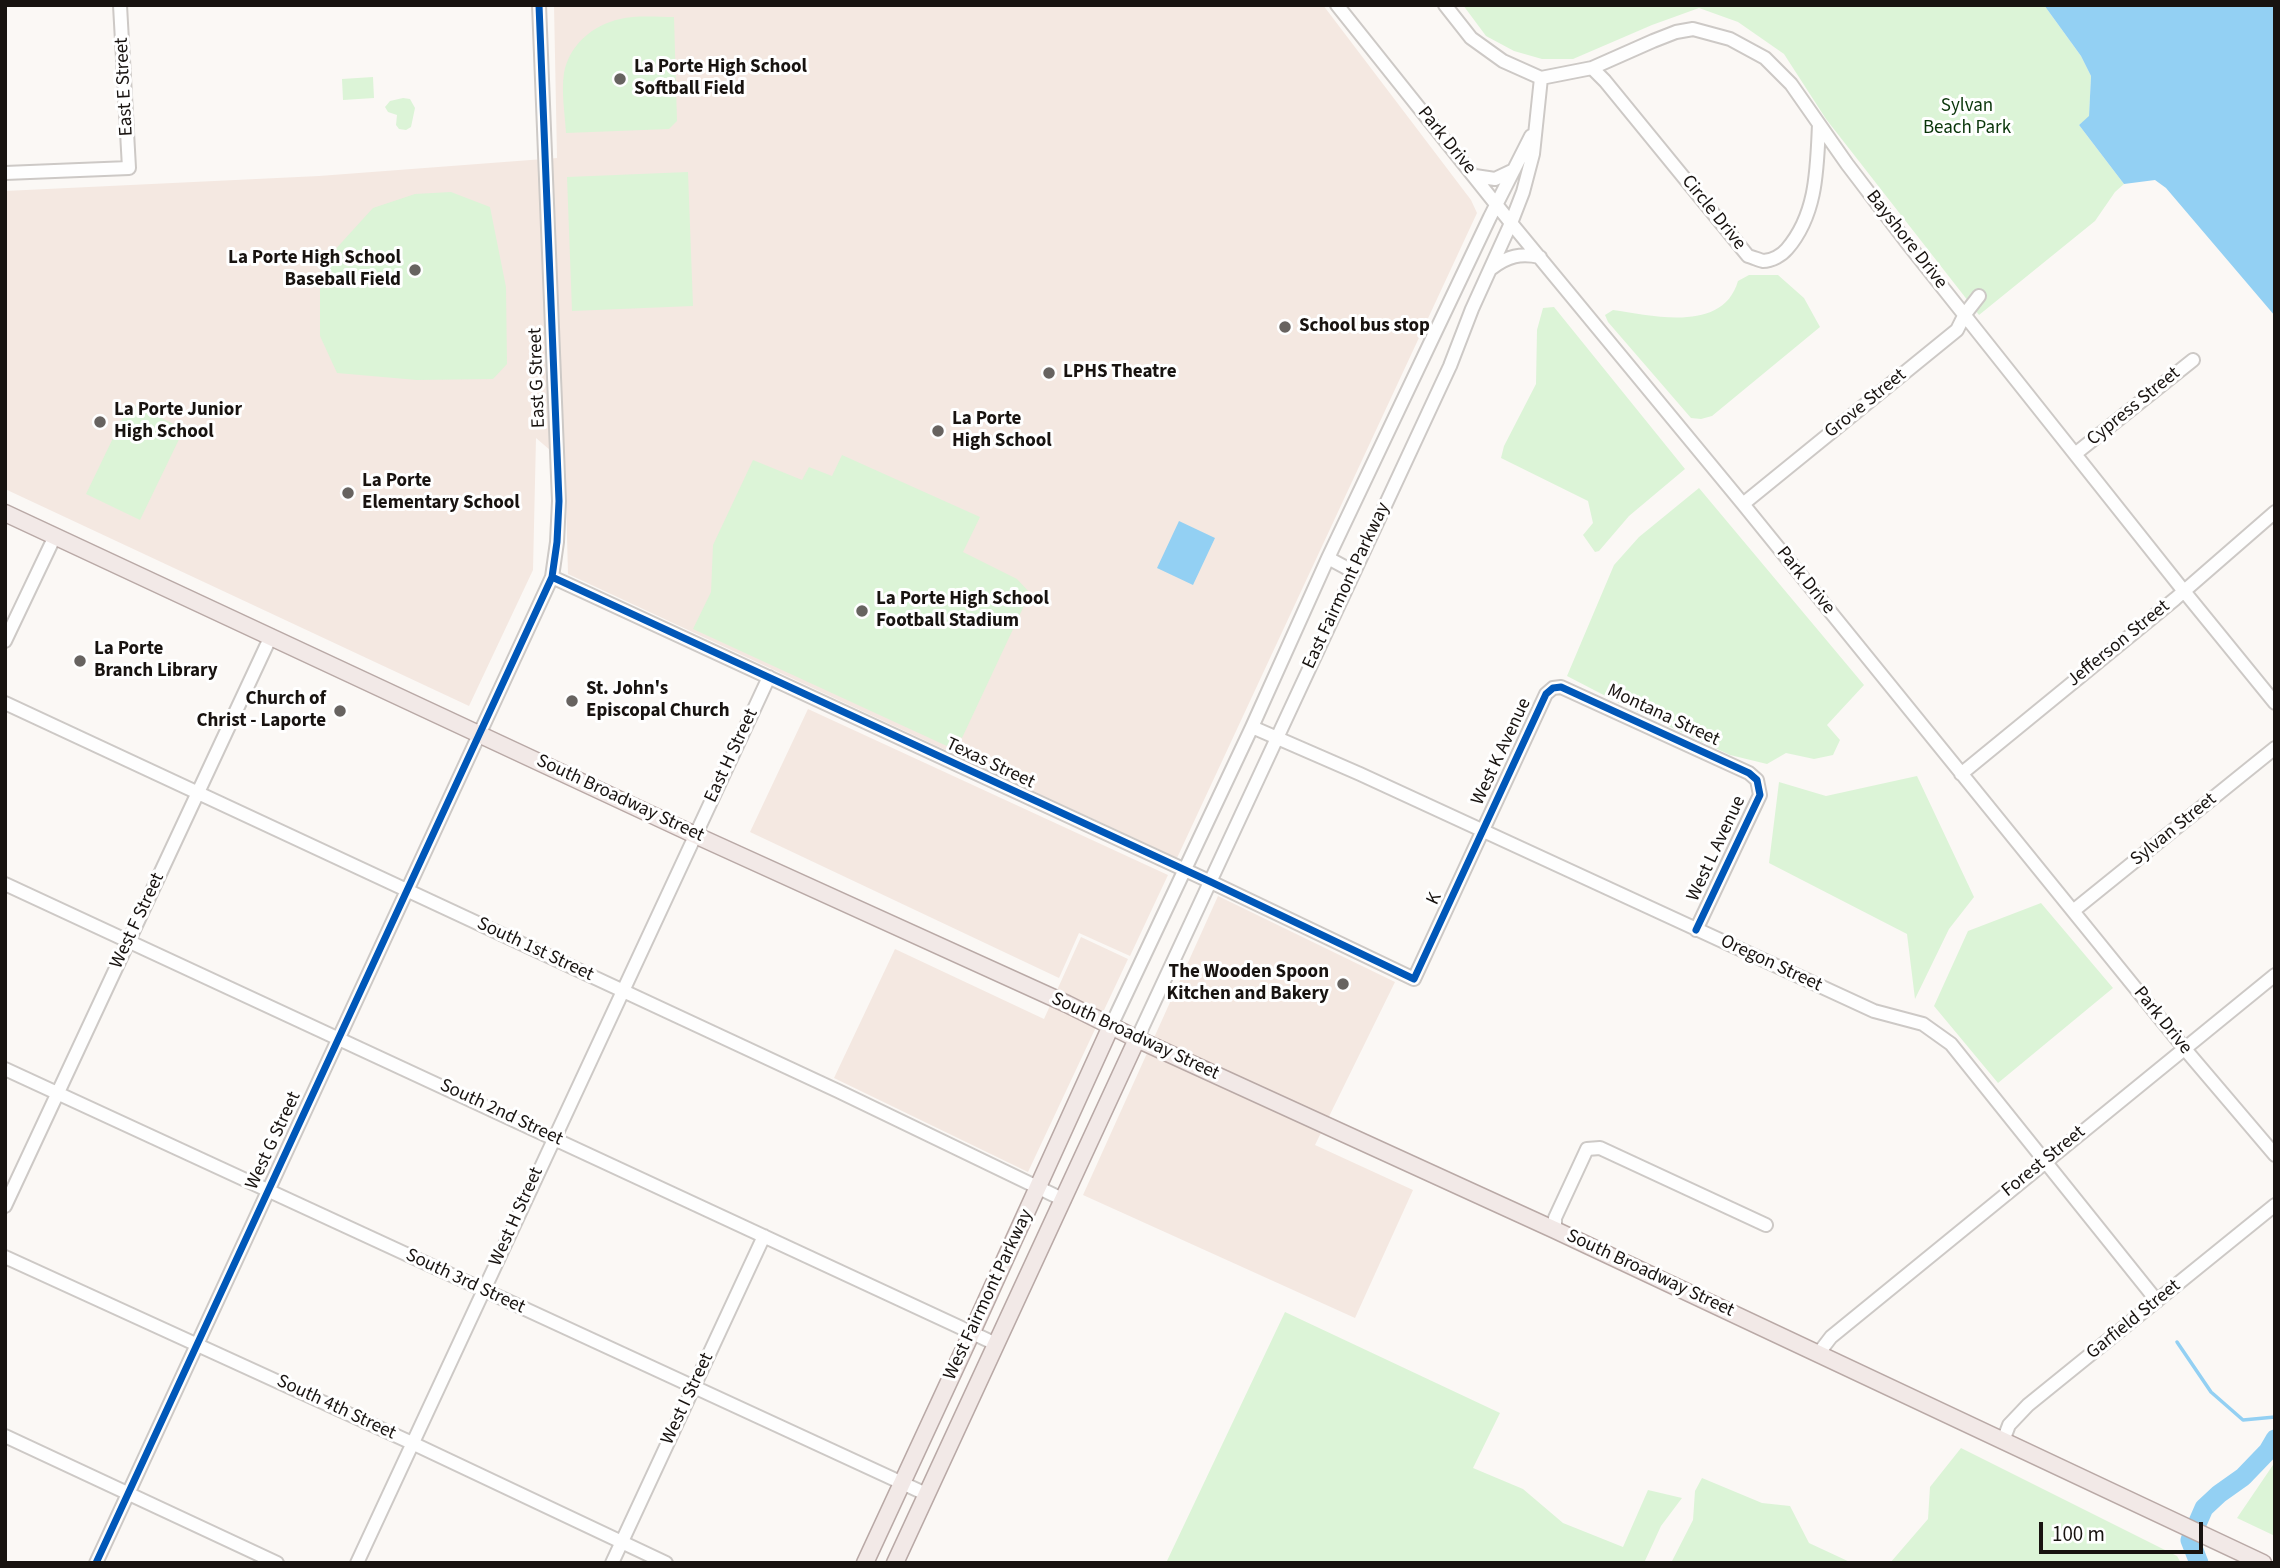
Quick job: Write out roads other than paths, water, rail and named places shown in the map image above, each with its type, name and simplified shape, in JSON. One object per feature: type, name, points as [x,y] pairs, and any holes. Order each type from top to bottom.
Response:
[{"type":"main road","name":"South Broadway Street","points":[[5,513],[695,835],[1555,1230],[2263,1563]]},
{"type":"main road","name":"West Fairmont Parkway","points":[[865,1563],[1111,1026]]},
{"type":"main road","name":"West Fairmont Parkway","points":[[895,1563],[1137,1039]]},
{"type":"main road","points":[[1072,1112],[1098,1124]]},
{"type":"street","name":"East E Street","points":[[5,173],[129,168],[120,5]]},
{"type":"street","name":"East G Street","points":[[481,733],[552,577],[557,542],[559,501],[539,5]]},
{"type":"street","name":"Park Drive","points":[[1336,5],[2184,1048],[2275,1155]]},
{"type":"street","points":[[1445,5],[1471,38],[1503,61],[1541,78]]},
{"type":"street","name":"Bayshore Drive","points":[[1541,78],[1592,68],[1676,32],[1693,29],[1716,34],[1747,46],[1765,58],[1791,83],[1900,234],[2275,703]]},
{"type":"street","name":"Circle Drive","points":[[1592,68],[1748,256],[1765,261],[1781,255],[1798,236],[1808,216],[1814,192],[1819,124]]},
{"type":"street","name":"East Fairmont Parkway","points":[[1137,1039],[1450,366],[1511,223],[1533,155],[1541,78]]},
{"type":"street","name":"East Fairmont Parkway","points":[[1111,1026],[1252,727],[1328,558],[1535,126]]},
{"type":"street","points":[[1475,176],[1495,179],[1516,169]]},
{"type":"street","points":[[1489,271],[1502,261],[1520,254],[1540,257]]},
{"type":"street","name":"Grove Street","points":[[1743,504],[1957,330],[1979,296]]},
{"type":"street","name":"Cypress Street","points":[[2075,454],[2193,360]]},
{"type":"street","name":"Jefferson Street","points":[[1961,774],[2275,512]]},
{"type":"street","points":[[5,641],[55,536]]},
{"type":"street","points":[[1328,558],[1354,572]]},
{"type":"street","name":"Texas Street","points":[[552,577],[1211,882],[1414,979]]},
{"type":"street","name":"West F Street","points":[[5,1206],[271,636]]},
{"type":"street","name":"East H Street","points":[[695,835],[769,677]]},
{"type":"street","name":"Montana Street","points":[[1553,688],[1561,687],[1749,773],[1757,780]]},
{"type":"street","name":"West K Avenue","points":[[1483,831],[1546,694],[1553,688]]},
{"type":"street","name":"South 1st Street","points":[[5,703],[622,990],[1064,1200]]},
{"type":"street","name":"Oregon Street","points":[[1252,727],[1874,1011],[1923,1024],[1951,1044],[2157,1301]]},
{"type":"street","name":"West G Street","points":[[96,1563],[481,733]]},
{"type":"street","name":"Sylvan Street","points":[[2073,911],[2275,748]]},
{"type":"street","name":"West L Avenue","points":[[1696,930],[1760,795],[1757,780]]},
{"type":"street","name":"K","points":[[1414,979],[1483,831]]},
{"type":"street","name":"West H Street","points":[[357,1563],[695,835]]},
{"type":"street","name":"South 2nd Street","points":[[5,884],[996,1344]]},
{"type":"street","name":"Forest Street","points":[[1818,1354],[1831,1337],[2275,975]]},
{"type":"street","name":"South 3rd Street","points":[[5,1069],[926,1494]]},
{"type":"street","points":[[1555,1230],[1555,1218],[1587,1149],[1600,1148],[1766,1225]]},
{"type":"street","name":"Garfield Street","points":[[2003,1441],[2009,1425],[2028,1405],[2275,1205]]},
{"type":"street","name":"West I Street","points":[[612,1563],[764,1236]]},
{"type":"street","name":"South 4th Street","points":[[5,1257],[412,1443],[666,1563]]},
{"type":"street","points":[[5,1436],[277,1563]]},
{"type":"water","points":[[2044,5],[2275,5],[2275,316],[2166,188],[2155,180],[2124,184],[2079,125],[2089,116],[2091,76],[2081,56]]},
{"type":"water","points":[[1179,521],[1215,538],[1193,585],[1157,568]]},
{"type":"waterway","points":[[2177,1342],[2211,1392],[2243,1420],[2275,1417]]},
{"type":"waterway","points":[[2199,1563],[2190,1540],[2204,1508],[2243,1477],[2268,1451],[2275,1439]]},
{"type":"place","name":"La Porte High School Softball Field","points":[[620,79]]},
{"type":"place","name":"La Porte High School Baseball Field","points":[[415,270]]},
{"type":"place","name":"School bus stop","points":[[1285,327]]},
{"type":"place","name":"LPHS Theatre","points":[[1049,373]]},
{"type":"place","name":"La Porte Junior High School","points":[[100,422]]},
{"type":"place","name":"La Porte High School","points":[[938,431]]},
{"type":"place","name":"La Porte Elementary School","points":[[348,493]]},
{"type":"place","name":"La Porte High School Football Stadium","points":[[862,611]]},
{"type":"place","name":"La Porte Branch Library","points":[[80,661]]},
{"type":"place","name":"St. John's Episcopal Church","points":[[572,701]]},
{"type":"place","name":"Church of Christ - Laporte","points":[[340,711]]},
{"type":"place","name":"The Wooden Spoon Kitchen and Bakery","points":[[1343,984]]},
{"type":"park label","name":"Sylvan Beach Park","points":[[1967,118]]}]
